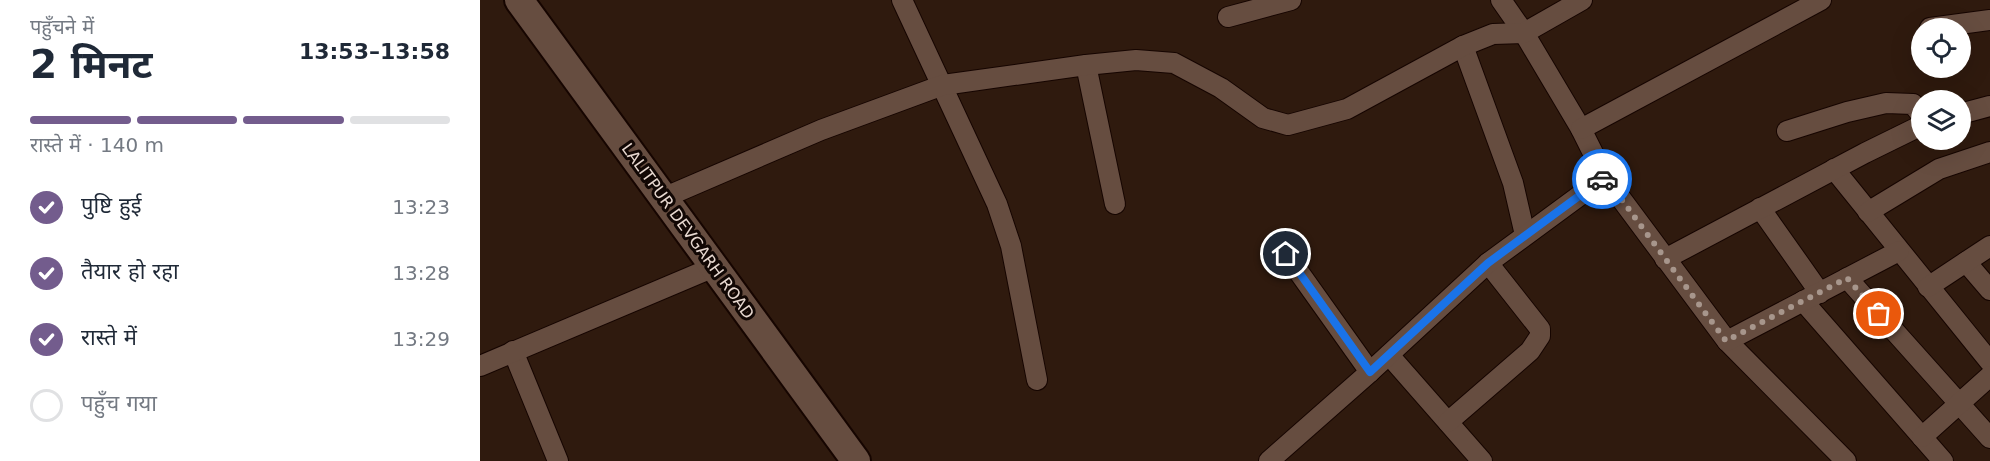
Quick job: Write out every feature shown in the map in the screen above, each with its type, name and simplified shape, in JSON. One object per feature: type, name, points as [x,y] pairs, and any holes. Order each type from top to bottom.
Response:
[{"type":"main road","name":"LALITPUR DEVGARH ROAD","points":[[519,0],[856,461]]},
{"type":"street","points":[[902,0],[997,204],[1011,246],[1037,380]]},
{"type":"street","points":[[1228,17],[1291,0]]},
{"type":"street","points":[[1501,0],[1524,33],[1581,129],[1605,177],[1726,341],[1846,461]]},
{"type":"street","points":[[663,198],[821,130],[943,86],[1086,65],[1136,60],[1174,63],[1221,88],[1263,118],[1288,125],[1347,109],[1463,46],[1493,34],[1524,33],[1582,0]]},
{"type":"street","points":[[1581,129],[1821,0]]},
{"type":"street","points":[[1971,23],[1990,20]]},
{"type":"street","points":[[1463,46],[1513,183],[1526,234]]},
{"type":"street","points":[[1086,65],[1115,204]]},
{"type":"street","points":[[1787,131],[1847,112],[1886,103],[1911,104]]},
{"type":"street","points":[[1971,111],[1990,105]]},
{"type":"street","points":[[1665,259],[1911,130]]},
{"type":"street","points":[[1868,212],[1939,169],[1990,152]]},
{"type":"street","points":[[1834,169],[1990,362]]},
{"type":"street","points":[[1269,461],[1488,263],[1605,177]]},
{"type":"street","points":[[1760,208],[1812,297],[1943,461]]},
{"type":"street","points":[[1928,288],[1990,246]]},
{"type":"street","points":[[1726,341],[1899,251]]},
{"type":"street","points":[[1286,254],[1370,372]]},
{"type":"street","points":[[1966,262],[1990,290]]},
{"type":"street","points":[[1448,422],[1530,351],[1540,336],[1540,329],[1488,263]]},
{"type":"street","points":[[480,366],[714,267]]},
{"type":"street","points":[[1847,278],[1990,438]]},
{"type":"street","points":[[513,351],[558,461]]},
{"type":"street","points":[[1389,354],[1448,422],[1475,459]]},
{"type":"street","points":[[1922,437],[1990,376]]},
{"type":"way so far","points":[[1602,179],[1605,177],[1726,341],[1847,278],[1879,314]]},
{"type":"route","points":[[1286,254],[1370,372],[1488,263],[1602,179]]}]
